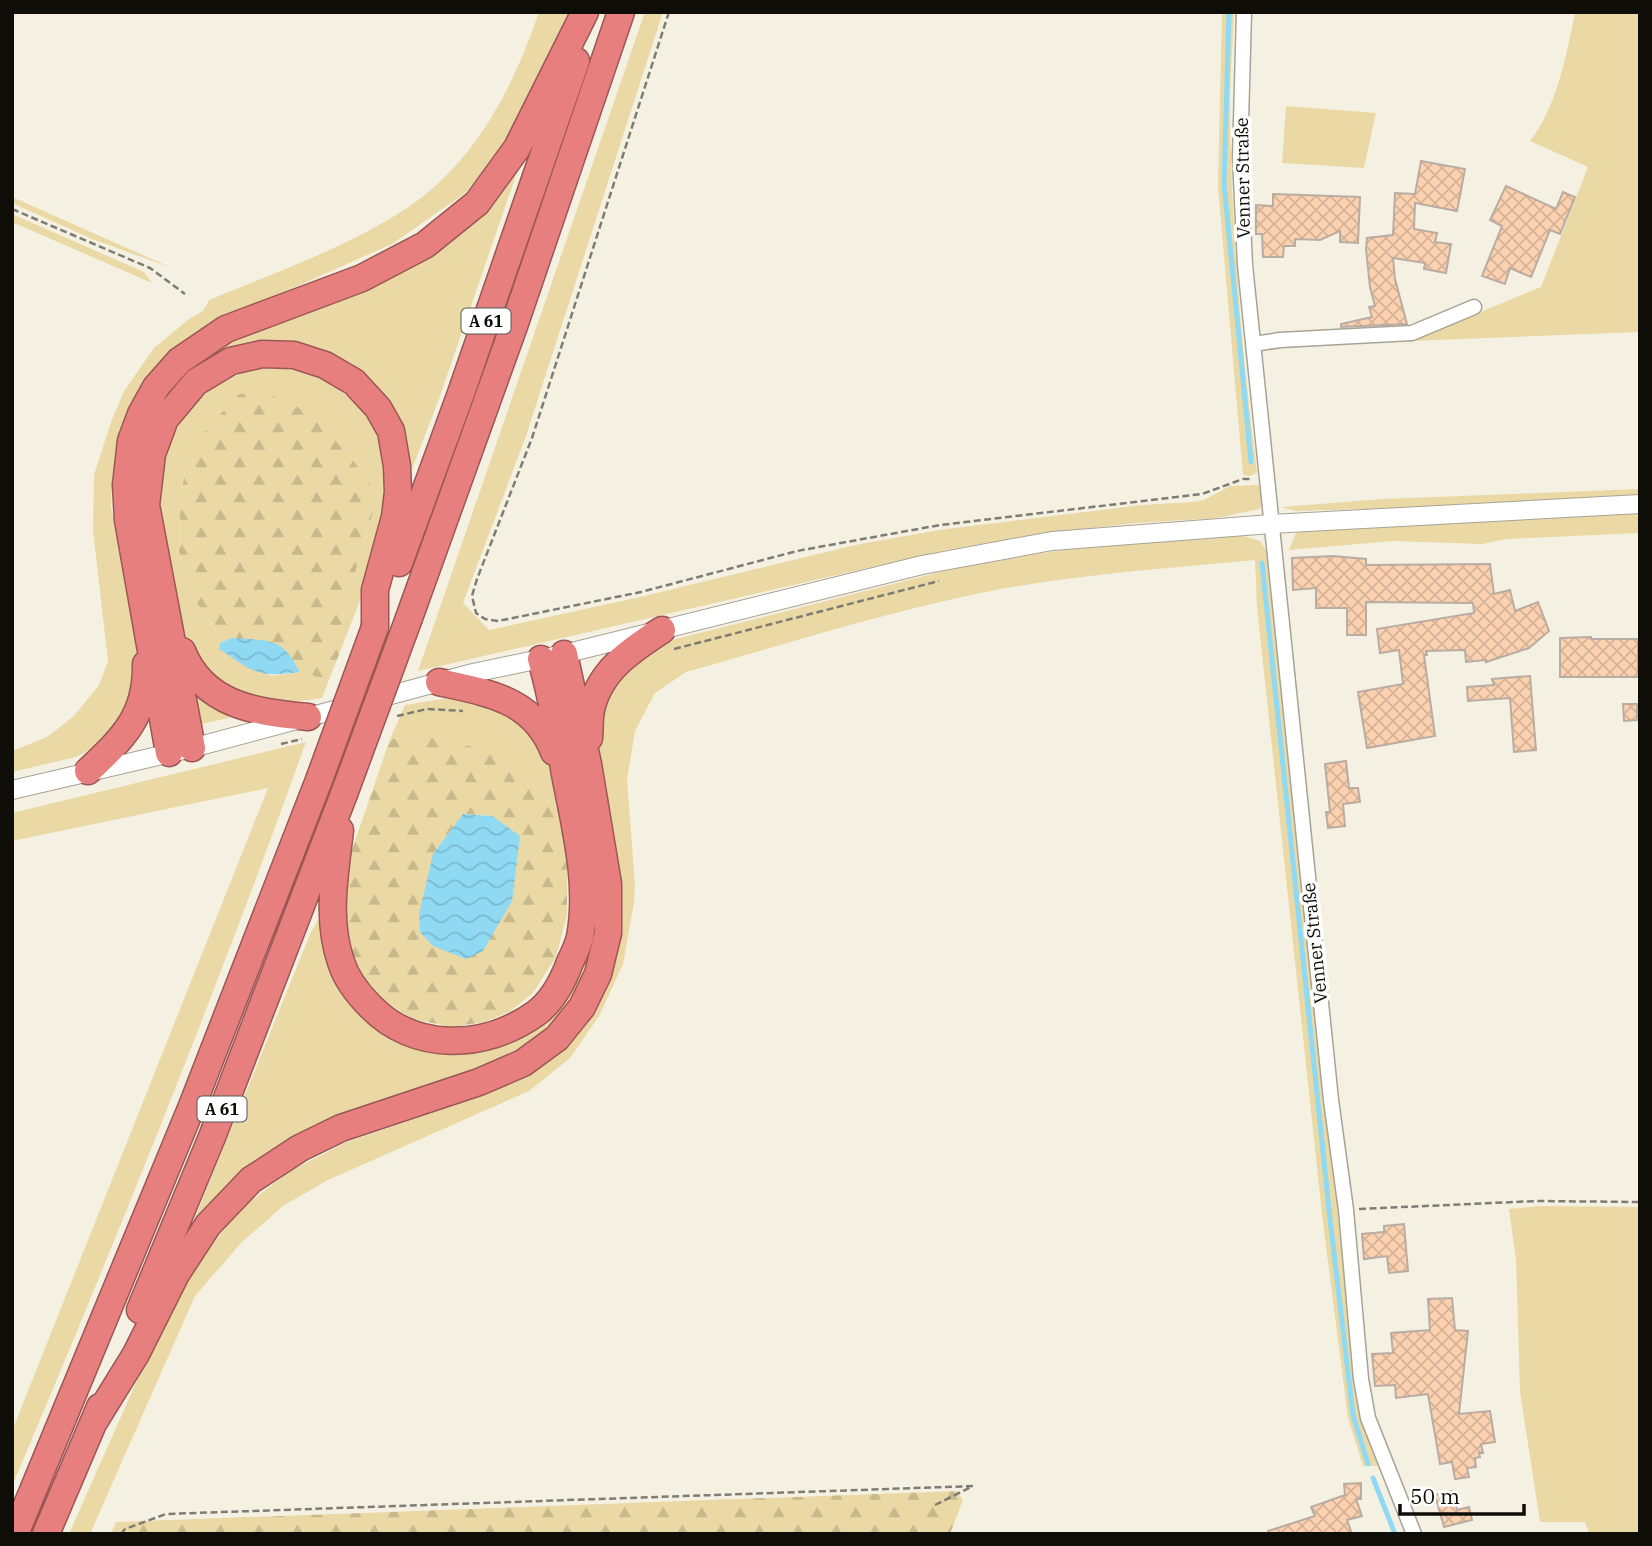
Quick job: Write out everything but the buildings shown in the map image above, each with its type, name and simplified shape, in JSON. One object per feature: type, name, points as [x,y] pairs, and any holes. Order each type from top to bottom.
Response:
[{"type":"highway","points":[[308,717],[265,713],[228,702],[200,682],[158,618],[128,520],[126,485],[131,441],[141,414],[156,387],[179,361],[226,329],[362,278],[425,244],[477,203],[517,148],[585,12]]},
{"type":"highway","name":"A 61","points":[[15,1534],[186,1118],[318,780],[460,396],[592,12]]},
{"type":"highway","name":"A 61","points":[[46,1534],[212,1137],[344,794],[510,339],[621,12]]},
{"type":"highway","points":[[181,751],[158,618],[146,505],[152,454],[165,419],[196,382],[230,361],[262,354],[294,355],[326,365],[354,382],[378,408],[391,431],[398,492],[395,517],[374,590],[375,627]]},
{"type":"highway","points":[[88,771],[123,738],[138,711],[158,618]]},
{"type":"highway","points":[[588,764],[591,711],[598,691],[614,665],[628,651],[662,630]]},
{"type":"highway","points":[[344,794],[332,901],[334,935],[341,965],[358,993],[380,1016],[410,1034],[439,1041],[472,1041],[505,1031],[537,1013],[562,983],[580,939],[584,886],[548,682],[553,657]]},
{"type":"highway","points":[[94,1422],[136,1354],[176,1274],[208,1225],[251,1180],[299,1148],[341,1128],[479,1082],[523,1063],[557,1038],[582,1007],[598,974],[608,933],[608,884],[588,764],[553,657]]},
{"type":"highway","points":[[439,682],[474,690],[523,708],[551,746],[568,791]]},
{"type":"street","name":"Venner Straße","points":[[1244,12],[1240,157],[1245,265],[1329,1086],[1346,1210],[1361,1379],[1368,1418],[1414,1534]]},
{"type":"street","points":[[1254,344],[1280,340],[1412,334],[1474,307]]},
{"type":"street","points":[[12,790],[181,751],[439,682],[553,657],[922,565],[1052,541],[1271,524],[1640,504]]},
{"type":"path","points":[[669,12],[532,438],[477,579],[472,596],[476,613],[485,619],[498,621],[641,592],[797,551],[940,525],[1202,494],[1243,479],[1268,479]]},
{"type":"path","points":[[12,209],[150,268],[185,294]]},
{"type":"path","points":[[1346,1210],[1536,1202],[1640,1202]]},
{"type":"path","points":[[121,1534],[125,1529],[166,1514],[974,1486],[935,1505]]},
{"type":"green space","points":[[539,12],[573,12],[518,130],[464,194],[392,244],[232,315],[204,331],[167,354],[139,388],[119,435],[112,478],[111,506],[135,629],[138,678],[113,738],[76,757],[12,772],[12,751],[47,737],[74,716],[99,685],[108,661],[93,531],[94,475],[124,391],[154,348],[203,311],[209,300],[360,235],[407,208],[431,190],[453,169],[489,121],[517,68]]},
{"type":"green space","points":[[645,12],[663,12],[526,436],[463,603],[489,630],[855,545],[939,530],[1142,505],[1192,502],[1204,500],[1230,486],[1261,485],[1263,505],[1259,509],[1217,518],[1136,523],[1047,533],[946,550],[418,671]]},
{"type":"green space","points":[[1222,12],[1234,12],[1230,97],[1231,155],[1238,291],[1257,473],[1250,476],[1243,475],[1218,187]]},
{"type":"green space","points":[[1575,12],[1640,12],[1640,332],[1410,341],[1541,287],[1588,167],[1530,141],[1554,97]]},
{"type":"green space","points":[[1286,106],[1376,113],[1364,168],[1282,163]]},
{"type":"green space","points":[[525,149],[439,399],[407,482],[402,448],[323,357],[207,367],[132,504],[154,402],[217,342],[419,254]]},
{"type":"green space","points":[[12,197],[172,268],[92,239],[12,203]]},
{"type":"green space","points":[[12,214],[144,272],[152,283],[12,222]]},
{"type":"green space","points":[[273,367],[298,371],[320,379],[340,390],[357,405],[380,443],[386,466],[388,491],[387,520],[372,570],[354,616],[343,614],[373,512],[213,424],[188,450],[180,503],[179,552],[190,594],[214,626],[220,643],[219,649],[271,676],[300,672],[329,680],[322,698],[276,705],[227,695],[187,651],[165,548],[160,503],[163,467],[170,442],[189,407],[212,386],[245,372]]},
{"type":"green space","points":[[261,392],[287,401],[312,416],[370,482],[373,512],[343,614],[354,616],[329,680],[300,672],[296,666],[240,639],[232,638],[220,643],[214,626],[190,594],[179,552],[180,503],[188,450],[239,394]]},
{"type":"green space","points":[[1640,489],[1640,495],[1398,508],[1296,511],[1281,507],[1382,499]]},
{"type":"green space","points":[[1640,512],[1640,533],[1507,539],[1482,544],[1393,541],[1289,550],[1296,533],[1355,527]]},
{"type":"green space","points":[[1241,535],[1260,541],[1269,555],[1359,1415],[1378,1466],[1363,1466],[1348,1418],[1323,1223],[1257,607],[1255,560],[1064,579],[961,597],[843,627],[686,672],[655,693],[635,731],[627,780],[635,884],[623,964],[599,1016],[570,1058],[529,1091],[328,1180],[283,1206],[240,1244],[195,1296],[90,1534],[69,1534],[158,1333],[184,1283],[229,1223],[251,1201],[292,1170],[347,1142],[456,1105],[517,1079],[605,984],[595,743],[612,678],[664,642],[948,570],[1012,557],[1117,543]]},
{"type":"green space","points":[[193,688],[227,711],[229,718],[197,725]]},
{"type":"green space","points":[[454,697],[512,710],[551,761],[560,812],[525,777],[423,736],[390,739],[405,705]]},
{"type":"green space","points":[[423,736],[482,749],[525,777],[560,812],[567,863],[567,915],[556,957],[533,993],[509,1012],[484,1022],[452,1027],[413,1019],[387,1003],[356,969],[345,937],[343,876],[390,739]],"holes":[[[463,814],[492,816],[433,854]]]},
{"type":"green space","points":[[306,742],[237,930],[164,1116],[12,1486],[12,1431],[268,788],[12,841],[12,813]]},
{"type":"green space","points":[[588,907],[599,923],[590,972],[563,1016],[531,1047],[475,1078],[366,1113],[188,1235],[311,932],[320,917],[327,951],[341,982],[455,1047],[546,1007]]},
{"type":"green space","points":[[1538,1206],[1640,1207],[1640,1534],[1589,1534],[1585,1522],[1540,1522],[1520,1392],[1516,1260],[1509,1209]]},
{"type":"green space","points":[[957,1491],[963,1500],[950,1534],[111,1534],[116,1522]]},
{"type":"water","points":[[232,638],[264,640],[279,645],[291,657],[300,672],[274,674],[248,668],[219,649],[220,643]]},
{"type":"water","points":[[463,814],[492,816],[520,836],[512,901],[483,951],[466,959],[433,946],[420,932],[419,914],[433,854]]},
{"type":"waterway","points":[[1229,12],[1224,183],[1251,462]]},
{"type":"waterway","points":[[1262,563],[1353,1415],[1368,1464]]},
{"type":"waterway","points":[[1373,1478],[1395,1534]]}]
